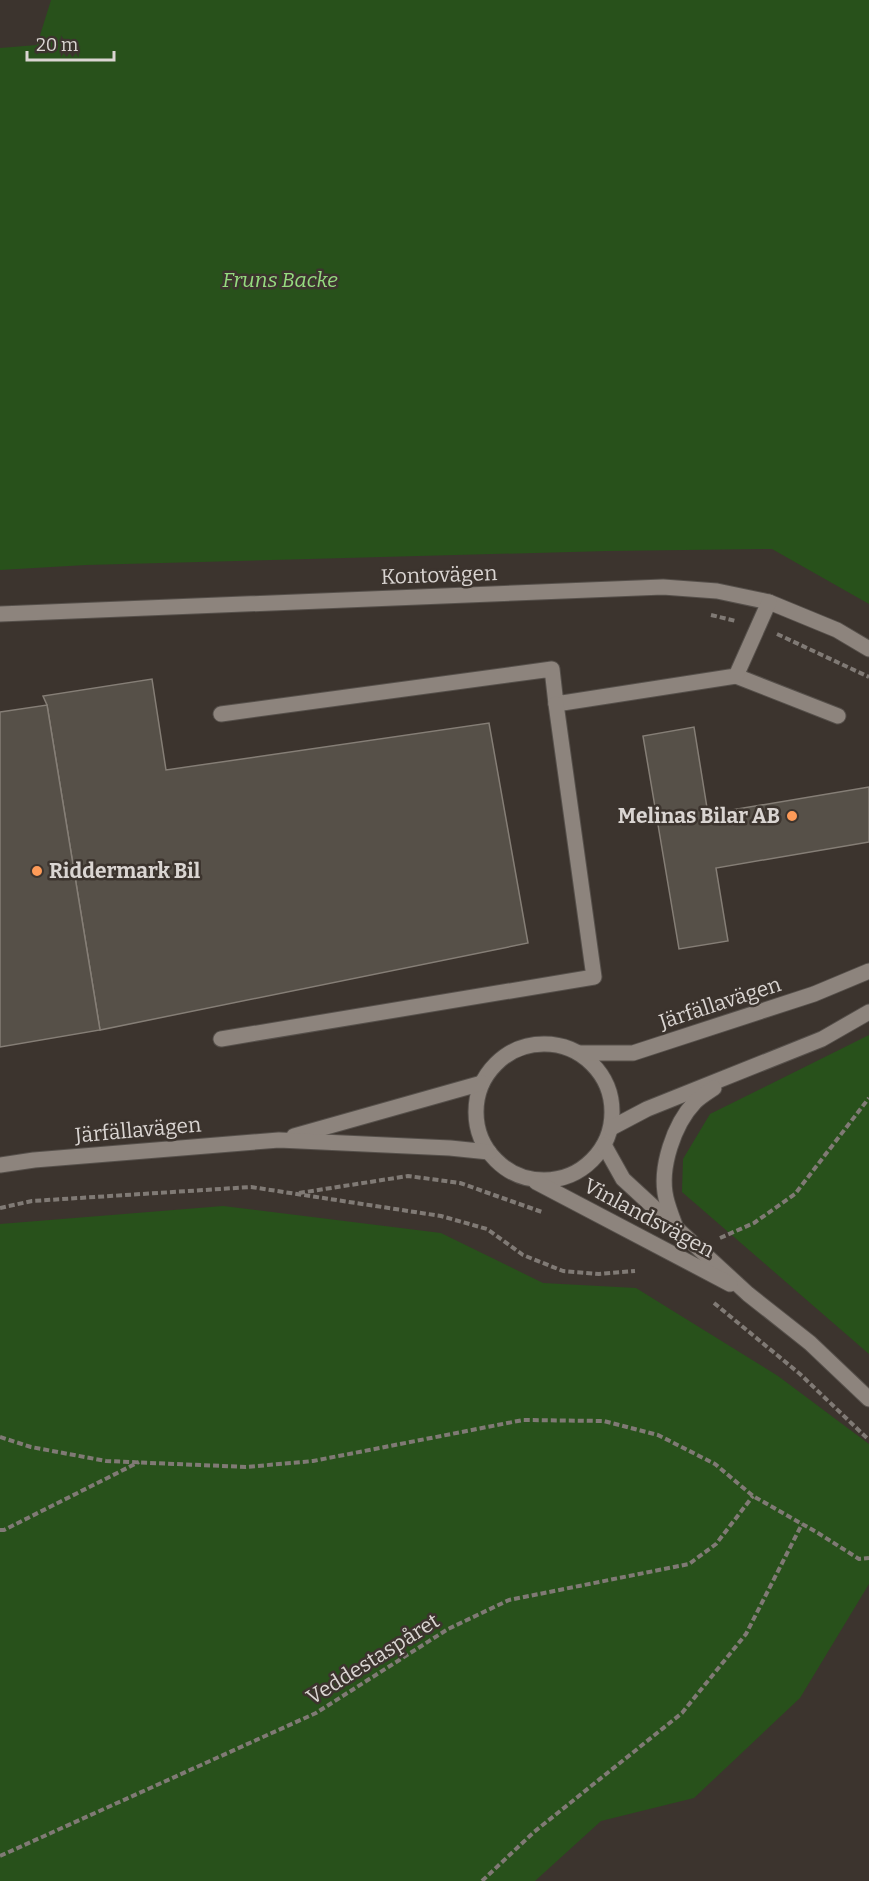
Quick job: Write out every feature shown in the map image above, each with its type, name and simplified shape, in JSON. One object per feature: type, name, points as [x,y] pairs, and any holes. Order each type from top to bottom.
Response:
[{"type":"street","name":"Kontovägen","points":[[0,614],[663,587],[717,591],[769,602],[837,630],[869,649]]},
{"type":"street","points":[[736,676],[769,602]]},
{"type":"street","points":[[221,714],[552,669],[594,977],[221,1039]]},
{"type":"street","points":[[556,704],[736,676],[838,716]]},
{"type":"street","name":"Järfällavägen","points":[[579,1053],[633,1053],[814,994],[869,970]]},
{"type":"street","points":[[611,1128],[646,1109],[822,1039],[869,1012]]},
{"type":"street","points":[[543,1043],[562,1046],[579,1053],[593,1064],[604,1078],[610,1094],[613,1111],[611,1128],[604,1145],[594,1159],[581,1170],[565,1178],[548,1181],[531,1179],[515,1174],[500,1165],[480,1137],[476,1121],[477,1101],[482,1083],[492,1067],[507,1055],[524,1047],[543,1043]]},
{"type":"street","points":[[676,1228],[665,1197],[665,1173],[678,1125],[695,1102],[729,1076]]},
{"type":"street","name":"Järfällavägen","points":[[279,1140],[482,1083]]},
{"type":"street","name":"Järfällavägen","points":[[0,1165],[34,1160],[279,1140],[489,1152]]},
{"type":"street","name":"Vinlandsvägen","points":[[604,1145],[623,1179],[748,1294],[810,1343],[869,1399]]},
{"type":"street","name":"Vinlandsvägen","points":[[531,1179],[748,1294]]},
{"type":"path","points":[[708,614],[789,638],[869,677]]},
{"type":"path","points":[[717,1240],[754,1224],[795,1194],[869,1098]]},
{"type":"path","points":[[299,1193],[408,1176],[460,1182],[549,1215]]},
{"type":"path","points":[[0,1208],[32,1202],[251,1187],[441,1215],[487,1229],[523,1255],[563,1270],[599,1274],[635,1271]]},
{"type":"path","points":[[705,1296],[800,1374],[869,1440]]},
{"type":"path","points":[[0,1437],[31,1447],[106,1461],[246,1467],[313,1461],[523,1420],[604,1421],[658,1436],[715,1464],[753,1496],[859,1559],[869,1558]]},
{"type":"path","points":[[0,1530],[140,1462]]},
{"type":"path","name":"Veddestaspåret","points":[[0,1856],[316,1713],[448,1629],[509,1600],[689,1564],[716,1544],[753,1496]]},
{"type":"path","points":[[482,1881],[534,1832],[682,1713],[746,1634],[802,1524]]},
{"type":"green space","name":"Fruns Backe","points":[[51,0],[869,0],[869,604],[772,549],[607,551],[86,565],[0,570],[0,48],[37,45]]},
{"type":"green space","points":[[869,1035],[869,1354],[682,1192],[683,1159],[710,1114]]},
{"type":"green space","points":[[223,1206],[441,1233],[543,1283],[636,1288],[778,1376],[869,1444],[869,1584],[800,1698],[694,1798],[601,1821],[535,1881],[0,1881],[0,1224]]},
{"type":"building","points":[[152,679],[166,770],[489,723],[528,943],[100,1030],[47,705],[43,696]]},
{"type":"building","name":"Riddermark Bil","points":[[47,705],[100,1030],[0,1047],[0,712]]},
{"type":"building","points":[[694,727],[708,814],[869,787],[869,842],[716,868],[728,941],[679,949],[643,736]]},
{"type":"place","name":"Melinas Bilar AB","points":[[792,816]]},
{"type":"place","name":"Riddermark Bil","points":[[37,871]]}]
